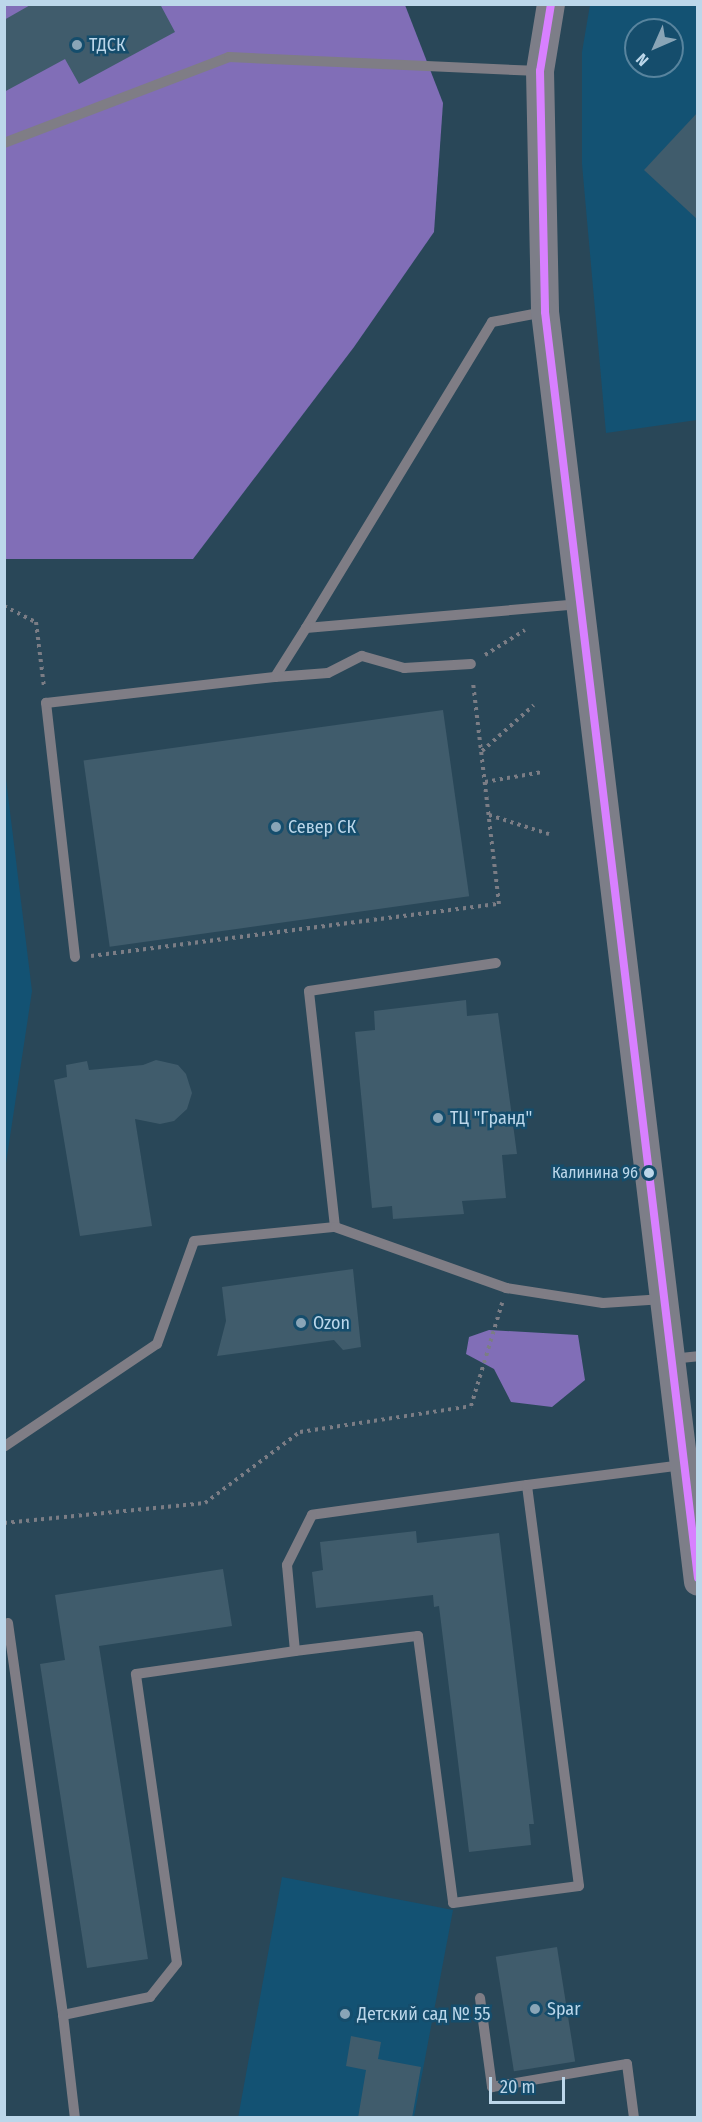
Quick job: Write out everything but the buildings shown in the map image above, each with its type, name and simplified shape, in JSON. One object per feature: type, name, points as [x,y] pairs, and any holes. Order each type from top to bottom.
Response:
[{"type":"main road","points":[[551,4],[540,71],[545,312],[664,1299],[684,1358],[684,1465],[698,1582]]},
{"type":"lane","points":[[4,143],[229,57],[540,71]]},
{"type":"lane","points":[[275,677],[492,322],[545,312]]},
{"type":"lane","points":[[306,628],[581,604]]},
{"type":"lane","points":[[75,957],[46,703],[328,673],[362,656],[404,668],[471,664]]},
{"type":"lane","points":[[335,1227],[309,991],[496,963]]},
{"type":"lane","points":[[5,1446],[158,1344],[194,1241],[335,1227],[506,1288],[603,1304],[664,1299]]},
{"type":"lane","points":[[295,1651],[287,1565],[312,1515],[684,1465]]},
{"type":"lane","points":[[63,2015],[150,1997],[177,1963],[136,1674],[418,1636],[453,1903],[579,1886],[527,1485]]},
{"type":"lane","points":[[8,1623],[63,2015],[75,2118]]},
{"type":"lane","points":[[480,1998],[492,2087],[627,2064],[634,2118]]},
{"type":"path","points":[[4,606],[36,622],[46,703]]},
{"type":"path","points":[[75,957],[499,904],[471,664],[525,630]]},
{"type":"path","points":[[482,752],[534,705]]},
{"type":"path","points":[[485,782],[542,772]]},
{"type":"path","points":[[489,814],[549,834]]},
{"type":"path","points":[[4,1523],[205,1503],[300,1432],[471,1406],[506,1288]]},
{"type":"shaded area","points":[[5,5],[405,5],[443,103],[434,232],[354,347],[193,559],[5,559]]},
{"type":"shaded area","points":[[590,5],[697,5],[697,420],[606,433],[582,164],[582,52]]},
{"type":"shaded area","points":[[5,771],[32,991],[5,1170]]},
{"type":"shaded area","points":[[489,1330],[578,1335],[585,1380],[552,1407],[511,1402],[494,1369],[466,1354],[469,1337]]},
{"type":"shaded area","name":"Детский сад № 55","points":[[282,1877],[453,1910],[414,2117],[238,2118]]},
{"type":"transit line","points":[[551,4],[540,71],[545,312],[698,1578]]},
{"type":"place","name":"ТДСК","points":[[77,45]]},
{"type":"place","name":"Север СК","points":[[276,827]]},
{"type":"place","name":"ТЦ \"Гранд\"","points":[[438,1118]]},
{"type":"place","name":"Калинина 96","points":[[649,1173]]},
{"type":"place","name":"Ozon","points":[[301,1323]]},
{"type":"place","name":"Spar","points":[[535,2009]]},
{"type":"place","name":"Детский сад № 55","points":[[345,2014]]}]
